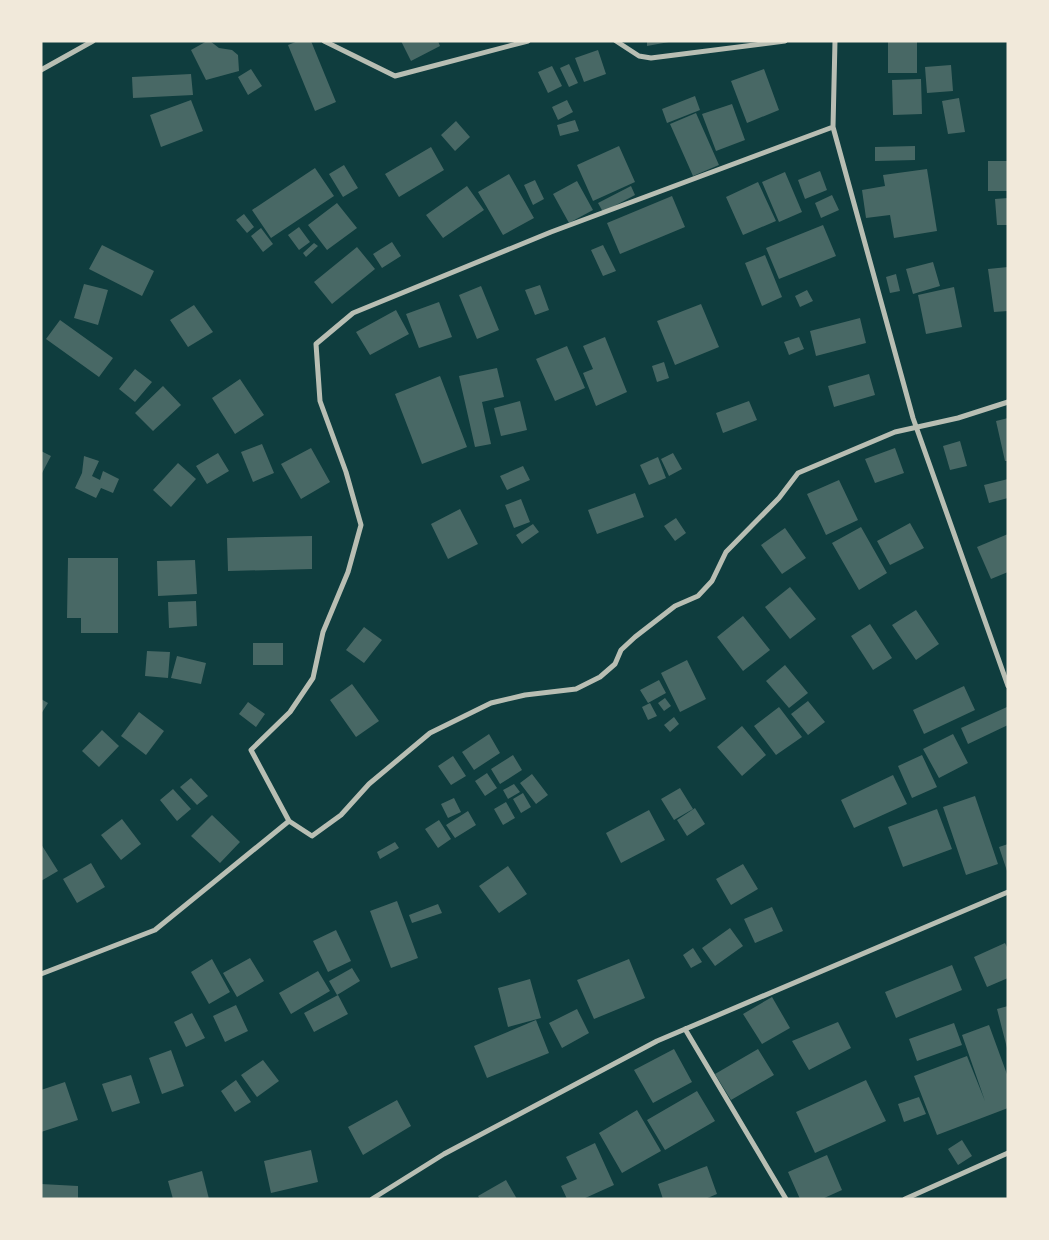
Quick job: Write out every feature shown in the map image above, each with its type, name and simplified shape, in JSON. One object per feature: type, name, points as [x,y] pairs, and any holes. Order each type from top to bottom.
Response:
[{"type":"street","points":[[41,70],[93,41]]},
{"type":"street","points":[[324,41],[395,76],[528,41]]},
{"type":"street","points":[[616,41],[639,56],[651,58],[784,41]]},
{"type":"street","points":[[835,41],[833,127],[916,428],[1008,686]]},
{"type":"street","points":[[833,127],[551,232],[353,313],[316,344],[320,401],[346,472],[361,525],[348,572],[323,632],[313,678],[290,712],[251,750],[289,821],[312,836],[341,816],[369,784],[430,733],[491,703],[525,695],[576,689],[600,677],[615,664],[620,650],[635,637],[675,606],[698,596],[712,582],[726,552],[779,498],[798,473],[895,432],[958,418],[1008,402]]},
{"type":"street","points":[[41,974],[155,930],[289,821]]},
{"type":"street","points":[[372,1199],[444,1154],[657,1041],[1008,892]]},
{"type":"street","points":[[685,1029],[786,1199]]},
{"type":"street","points":[[905,1199],[1008,1153]]},
{"type":"building","points":[[210,41],[219,48],[232,50],[238,55],[239,71],[206,80],[191,50]]},
{"type":"building","points":[[298,41],[311,41],[336,102],[315,111],[288,45]]},
{"type":"building","points":[[401,41],[438,41],[440,46],[411,61]]},
{"type":"building","points":[[647,41],[669,41],[669,42],[647,46]]},
{"type":"building","points":[[888,42],[917,42],[917,73],[888,73]]},
{"type":"building","points":[[598,50],[606,74],[584,82],[575,58]]},
{"type":"building","points":[[569,64],[578,83],[569,87],[560,68]]},
{"type":"building","points":[[951,65],[953,91],[927,93],[925,67]]},
{"type":"building","points":[[552,66],[562,86],[548,93],[538,72]]},
{"type":"building","points":[[251,69],[262,86],[248,95],[238,77]]},
{"type":"building","points":[[764,69],[779,110],[747,123],[731,81]]},
{"type":"building","points":[[191,74],[193,95],[133,98],[132,77]]},
{"type":"building","points":[[921,79],[922,114],[893,115],[892,80]]},
{"type":"building","points":[[695,96],[700,110],[667,123],[662,109]]},
{"type":"building","points":[[959,98],[965,132],[948,134],[942,101]]},
{"type":"building","points":[[191,100],[203,131],[161,147],[150,115]]},
{"type":"building","points":[[567,100],[573,112],[558,120],[552,107]]},
{"type":"building","points":[[732,104],[745,140],[716,151],[702,114]]},
{"type":"building","points":[[696,113],[719,165],[693,176],[670,124]]},
{"type":"building","points":[[575,120],[579,131],[560,136],[557,125]]},
{"type":"building","points":[[456,121],[470,137],[455,151],[441,135]]},
{"type":"building","points":[[619,146],[635,182],[593,201],[577,165]]},
{"type":"building","points":[[915,146],[915,160],[875,161],[875,147]]},
{"type":"building","points":[[431,147],[444,170],[399,197],[385,174]]},
{"type":"building","points":[[988,161],[1008,161],[1008,191],[988,191]]},
{"type":"building","points":[[344,165],[358,188],[343,197],[329,174]]},
{"type":"building","points":[[315,168],[334,196],[271,238],[252,210]]},
{"type":"building","points":[[927,169],[937,231],[894,238],[890,215],[866,218],[862,190],[885,186],[883,175]]},
{"type":"building","points":[[820,171],[827,190],[805,199],[798,180]]},
{"type":"building","points":[[785,172],[802,212],[779,222],[762,182]]},
{"type":"building","points":[[509,174],[534,218],[503,235],[478,192]]},
{"type":"building","points":[[535,180],[544,199],[533,205],[524,185]]},
{"type":"building","points":[[577,181],[593,210],[569,223],[553,194]]},
{"type":"building","points":[[758,182],[776,221],[743,235],[726,197]]},
{"type":"building","points":[[467,186],[484,210],[443,238],[426,215]]},
{"type":"building","points":[[631,186],[635,195],[603,212],[598,203]]},
{"type":"building","points":[[832,195],[839,210],[821,218],[815,203]]},
{"type":"building","points":[[672,196],[685,227],[620,254],[607,223]]},
{"type":"building","points":[[1008,198],[1008,225],[997,225],[995,199]]},
{"type":"building","points":[[337,203],[357,228],[327,250],[308,225]]},
{"type":"building","points":[[244,214],[254,227],[247,233],[236,220]]},
{"type":"building","points":[[823,225],[836,256],[779,279],[766,248]]},
{"type":"building","points":[[299,227],[310,242],[299,250],[288,235]]},
{"type":"building","points":[[261,228],[273,244],[263,252],[251,236]]},
{"type":"building","points":[[392,242],[401,256],[382,268],[373,254]]},
{"type":"building","points":[[314,243],[318,246],[306,257],[303,253]]},
{"type":"building","points":[[102,245],[154,271],[142,296],[89,269]]},
{"type":"building","points":[[603,245],[616,271],[603,276],[591,250]]},
{"type":"building","points":[[357,247],[375,269],[332,304],[314,282]]},
{"type":"building","points":[[765,255],[782,297],[762,306],[745,263]]},
{"type":"building","points":[[933,262],[940,286],[913,294],[906,269]]},
{"type":"building","points":[[1008,267],[1008,311],[994,312],[988,269]]},
{"type":"building","points":[[896,274],[900,291],[890,293],[886,277]]},
{"type":"building","points":[[84,284],[108,290],[98,325],[74,318]]},
{"type":"building","points":[[540,285],[549,310],[535,315],[525,290]]},
{"type":"building","points":[[481,286],[499,330],[477,339],[459,295]]},
{"type":"building","points":[[954,287],[962,327],[926,334],[918,295]]},
{"type":"building","points":[[807,290],[813,301],[800,307],[795,296]]},
{"type":"building","points":[[439,302],[452,337],[419,348],[406,314]]},
{"type":"building","points":[[701,304],[719,347],[675,365],[657,321]]},
{"type":"building","points":[[194,305],[213,332],[188,347],[170,320]]},
{"type":"building","points":[[396,310],[409,334],[370,355],[356,332]]},
{"type":"building","points":[[860,318],[866,343],[816,356],[810,331]]},
{"type":"building","points":[[60,320],[113,358],[99,377],[46,339]]},
{"type":"building","points":[[605,337],[627,392],[596,406],[583,373],[593,369],[583,346]]},
{"type":"building","points":[[799,337],[804,349],[789,355],[784,342]]},
{"type":"building","points":[[567,346],[585,388],[555,401],[536,359]]},
{"type":"building","points":[[664,362],[669,378],[657,382],[652,366]]},
{"type":"building","points":[[497,368],[504,397],[482,402],[491,444],[475,447],[459,376]]},
{"type":"building","points":[[135,369],[152,382],[135,402],[119,389]]},
{"type":"building","points":[[869,374],[875,395],[834,407],[828,386]]},
{"type":"building","points":[[440,376],[467,447],[422,464],[395,394]]},
{"type":"building","points":[[240,379],[264,415],[235,434],[212,398]]},
{"type":"building","points":[[163,386],[181,405],[153,431],[135,413]]},
{"type":"building","points":[[520,401],[527,430],[501,436],[494,408]]},
{"type":"building","points":[[749,401],[757,420],[723,433],[716,413]]},
{"type":"building","points":[[1008,418],[1008,461],[1005,461],[996,421]]},
{"type":"building","points":[[960,441],[967,466],[950,470],[943,446]]},
{"type":"building","points":[[262,444],[274,473],[253,482],[241,452]]},
{"type":"building","points":[[311,448],[330,482],[301,499],[281,464]]},
{"type":"building","points":[[895,448],[904,473],[875,483],[865,459]]},
{"type":"building","points":[[41,451],[51,456],[41,475]]},
{"type":"building","points":[[218,453],[229,471],[207,484],[196,466]]},
{"type":"building","points":[[673,453],[682,469],[669,476],[661,459]]},
{"type":"building","points":[[84,456],[99,461],[92,476],[100,480],[103,471],[119,479],[113,493],[101,488],[96,498],[75,488],[82,473]]},
{"type":"building","points":[[658,457],[666,478],[649,485],[640,465]]},
{"type":"building","points":[[178,463],[196,479],[171,507],[153,490]]},
{"type":"building","points":[[523,466],[530,480],[507,490],[500,476]]},
{"type":"building","points":[[1008,479],[1008,498],[989,503],[984,485]]},
{"type":"building","points":[[839,480],[858,520],[826,535],[807,494]]},
{"type":"building","points":[[635,493],[644,517],[597,534],[588,510]]},
{"type":"building","points":[[521,499],[530,522],[514,528],[505,505]]},
{"type":"building","points":[[460,509],[478,544],[448,559],[431,524]]},
{"type":"building","points":[[676,518],[686,533],[675,541],[664,526]]},
{"type":"building","points":[[910,523],[924,548],[890,565],[877,541]]},
{"type":"building","points":[[533,524],[539,532],[522,544],[516,535]]},
{"type":"building","points":[[861,527],[887,573],[859,590],[832,543]]},
{"type":"building","points":[[785,528],[806,558],[782,574],[761,545]]},
{"type":"building","points":[[1008,534],[1008,572],[991,579],[977,547]]},
{"type":"building","points":[[312,536],[312,569],[228,571],[227,538]]},
{"type":"building","points":[[68,558],[118,558],[118,633],[81,633],[81,618],[67,618]]},
{"type":"building","points":[[195,560],[197,594],[158,596],[157,561]]},
{"type":"building","points":[[790,587],[816,619],[790,639],[765,607]]},
{"type":"building","points":[[196,601],[197,626],[169,628],[168,602]]},
{"type":"building","points":[[916,610],[939,644],[916,660],[892,625]]},
{"type":"building","points":[[743,616],[770,650],[743,671],[717,637]]},
{"type":"building","points":[[870,624],[892,658],[873,670],[851,636]]},
{"type":"building","points":[[364,627],[382,640],[364,663],[346,650]]},
{"type":"building","points":[[253,643],[283,643],[283,665],[253,665]]},
{"type":"building","points":[[147,651],[170,652],[168,678],[145,676]]},
{"type":"building","points":[[177,656],[206,663],[201,684],[171,678]]},
{"type":"building","points":[[687,660],[706,699],[680,712],[661,673]]},
{"type":"building","points":[[785,665],[808,693],[789,708],[766,681]]},
{"type":"building","points":[[659,680],[666,693],[648,703],[640,690]]},
{"type":"building","points":[[352,684],[379,721],[356,737],[330,700]]},
{"type":"building","points":[[964,686],[975,710],[924,734],[913,710]]},
{"type":"building","points":[[665,698],[671,706],[664,711],[658,703]]},
{"type":"building","points":[[41,699],[48,703],[41,714]]},
{"type":"building","points":[[808,701],[825,722],[808,735],[791,714]]},
{"type":"building","points":[[248,702],[265,714],[256,727],[239,714]]},
{"type":"building","points":[[650,703],[657,716],[648,720],[642,707]]},
{"type":"building","points":[[779,707],[802,737],[776,755],[754,726]]},
{"type":"building","points":[[1007,707],[1008,725],[968,744],[961,728]]},
{"type":"building","points":[[139,712],[164,731],[146,755],[121,736]]},
{"type":"building","points":[[674,717],[679,724],[670,732],[664,725]]},
{"type":"building","points":[[742,726],[766,755],[742,776],[717,747]]},
{"type":"building","points":[[102,730],[119,746],[99,767],[82,751]]},
{"type":"building","points":[[489,734],[500,753],[474,770],[462,752]]},
{"type":"building","points":[[953,734],[968,763],[939,778],[923,749]]},
{"type":"building","points":[[513,755],[522,770],[500,784],[491,769]]},
{"type":"building","points":[[922,755],[937,787],[912,798],[898,766]]},
{"type":"building","points":[[453,756],[466,776],[451,785],[438,766]]},
{"type":"building","points":[[487,773],[497,788],[485,796],[475,781]]},
{"type":"building","points":[[532,774],[548,795],[536,804],[520,783]]},
{"type":"building","points":[[893,775],[907,804],[854,828],[841,800]]},
{"type":"building","points":[[191,778],[208,796],[197,805],[180,787]]},
{"type":"building","points":[[514,784],[520,792],[508,799],[503,790]]},
{"type":"building","points":[[680,788],[693,809],[674,820],[661,799]]},
{"type":"building","points":[[173,789],[191,809],[177,821],[160,800]]},
{"type":"building","points":[[523,793],[531,807],[521,813],[513,799]]},
{"type":"building","points":[[975,796],[998,864],[966,875],[943,807]]},
{"type":"building","points":[[454,798],[461,812],[448,818],[441,804]]},
{"type":"building","points":[[506,802],[515,818],[503,825],[494,809]]},
{"type":"building","points":[[695,808],[705,824],[687,836],[677,820]]},
{"type":"building","points":[[937,809],[952,849],[903,867],[888,827]]},
{"type":"building","points":[[649,810],[665,840],[621,863],[606,833]]},
{"type":"building","points":[[468,811],[476,825],[455,838],[446,825]]},
{"type":"building","points":[[212,815],[240,842],[220,863],[191,836]]},
{"type":"building","points":[[122,819],[141,844],[121,860],[101,835]]},
{"type":"building","points":[[439,820],[451,839],[438,848],[425,829]]},
{"type":"building","points":[[395,842],[399,848],[380,859],[377,852]]},
{"type":"building","points":[[41,844],[58,871],[41,881]]},
{"type":"building","points":[[1008,844],[1008,871],[1007,871],[999,847]]},
{"type":"building","points":[[91,863],[105,887],[77,903],[63,879]]},
{"type":"building","points":[[743,864],[758,889],[731,905],[716,879]]},
{"type":"building","points":[[508,866],[527,894],[499,913],[479,886]]},
{"type":"building","points":[[397,901],[418,958],[391,968],[370,911]]},
{"type":"building","points":[[438,904],[442,913],[412,923],[409,915]]},
{"type":"building","points":[[772,907],[783,931],[755,943],[744,919]]},
{"type":"building","points":[[730,928],[743,946],[715,966],[702,948]]},
{"type":"building","points":[[336,930],[351,961],[328,972],[313,941]]},
{"type":"building","points":[[1005,943],[1008,949],[1008,978],[987,987],[974,957]]},
{"type":"building","points":[[693,948],[702,962],[691,968],[683,955]]},
{"type":"building","points":[[250,958],[264,981],[237,997],[223,973]]},
{"type":"building","points":[[212,959],[230,992],[209,1004],[191,972]]},
{"type":"building","points":[[629,959],[645,998],[594,1019],[577,980]]},
{"type":"building","points":[[952,965],[962,990],[896,1018],[885,992]]},
{"type":"building","points":[[352,968],[360,981],[337,995],[329,981]]},
{"type":"building","points":[[318,971],[330,991],[291,1014],[279,993]]},
{"type":"building","points":[[530,979],[541,1018],[508,1027],[498,988]]},
{"type":"building","points":[[338,995],[348,1014],[314,1032],[304,1013]]},
{"type":"building","points":[[772,997],[790,1028],[762,1044],[743,1014]]},
{"type":"building","points":[[236,1005],[248,1031],[225,1042],[213,1016]]},
{"type":"building","points":[[1008,1006],[1008,1048],[1007,1048],[997,1009]]},
{"type":"building","points":[[577,1009],[589,1033],[562,1048],[549,1023]]},
{"type":"building","points":[[192,1013],[205,1038],[186,1047],[174,1022]]},
{"type":"building","points":[[536,1020],[549,1053],[487,1078],[474,1046]]},
{"type":"building","points":[[838,1022],[851,1048],[809,1070],[792,1041]]},
{"type":"building","points":[[954,1023],[962,1045],[917,1061],[909,1039]]},
{"type":"building","points":[[989,1025],[1008,1077],[1008,1108],[937,1135],[914,1076],[967,1056],[985,1101],[962,1035]]},
{"type":"building","points":[[674,1049],[692,1082],[653,1103],[634,1070]]},
{"type":"building","points":[[758,1049],[774,1075],[731,1100],[715,1074]]},
{"type":"building","points":[[171,1050],[184,1086],[162,1094],[149,1058]]},
{"type":"building","points":[[263,1060],[279,1081],[257,1097],[241,1075]]},
{"type":"building","points":[[131,1075],[140,1103],[112,1112],[102,1084]]},
{"type":"building","points":[[236,1080],[251,1102],[235,1112],[221,1091]]},
{"type":"building","points":[[866,1080],[886,1121],[815,1153],[796,1112]]},
{"type":"building","points":[[65,1082],[78,1120],[41,1132],[41,1090]]},
{"type":"building","points":[[697,1091],[715,1121],[665,1150],[647,1120]]},
{"type":"building","points":[[919,1097],[926,1114],[904,1122],[898,1104]]},
{"type":"building","points":[[397,1100],[411,1126],[363,1155],[348,1127]]},
{"type":"building","points":[[637,1110],[661,1151],[622,1173],[599,1133]]},
{"type":"building","points":[[962,1140],[972,1156],[958,1165],[948,1149]]},
{"type":"building","points":[[595,1143],[614,1185],[583,1199],[567,1199],[561,1186],[577,1179],[566,1157]]},
{"type":"building","points":[[311,1150],[318,1182],[271,1193],[264,1161]]},
{"type":"building","points":[[827,1155],[842,1190],[822,1199],[800,1199],[788,1172]]},
{"type":"building","points":[[707,1166],[717,1194],[705,1199],[663,1199],[658,1184]]},
{"type":"building","points":[[202,1171],[209,1199],[173,1199],[168,1181]]},
{"type":"building","points":[[506,1180],[517,1199],[480,1199],[478,1196]]},
{"type":"building","points":[[41,1184],[78,1186],[78,1199],[41,1199]]}]
